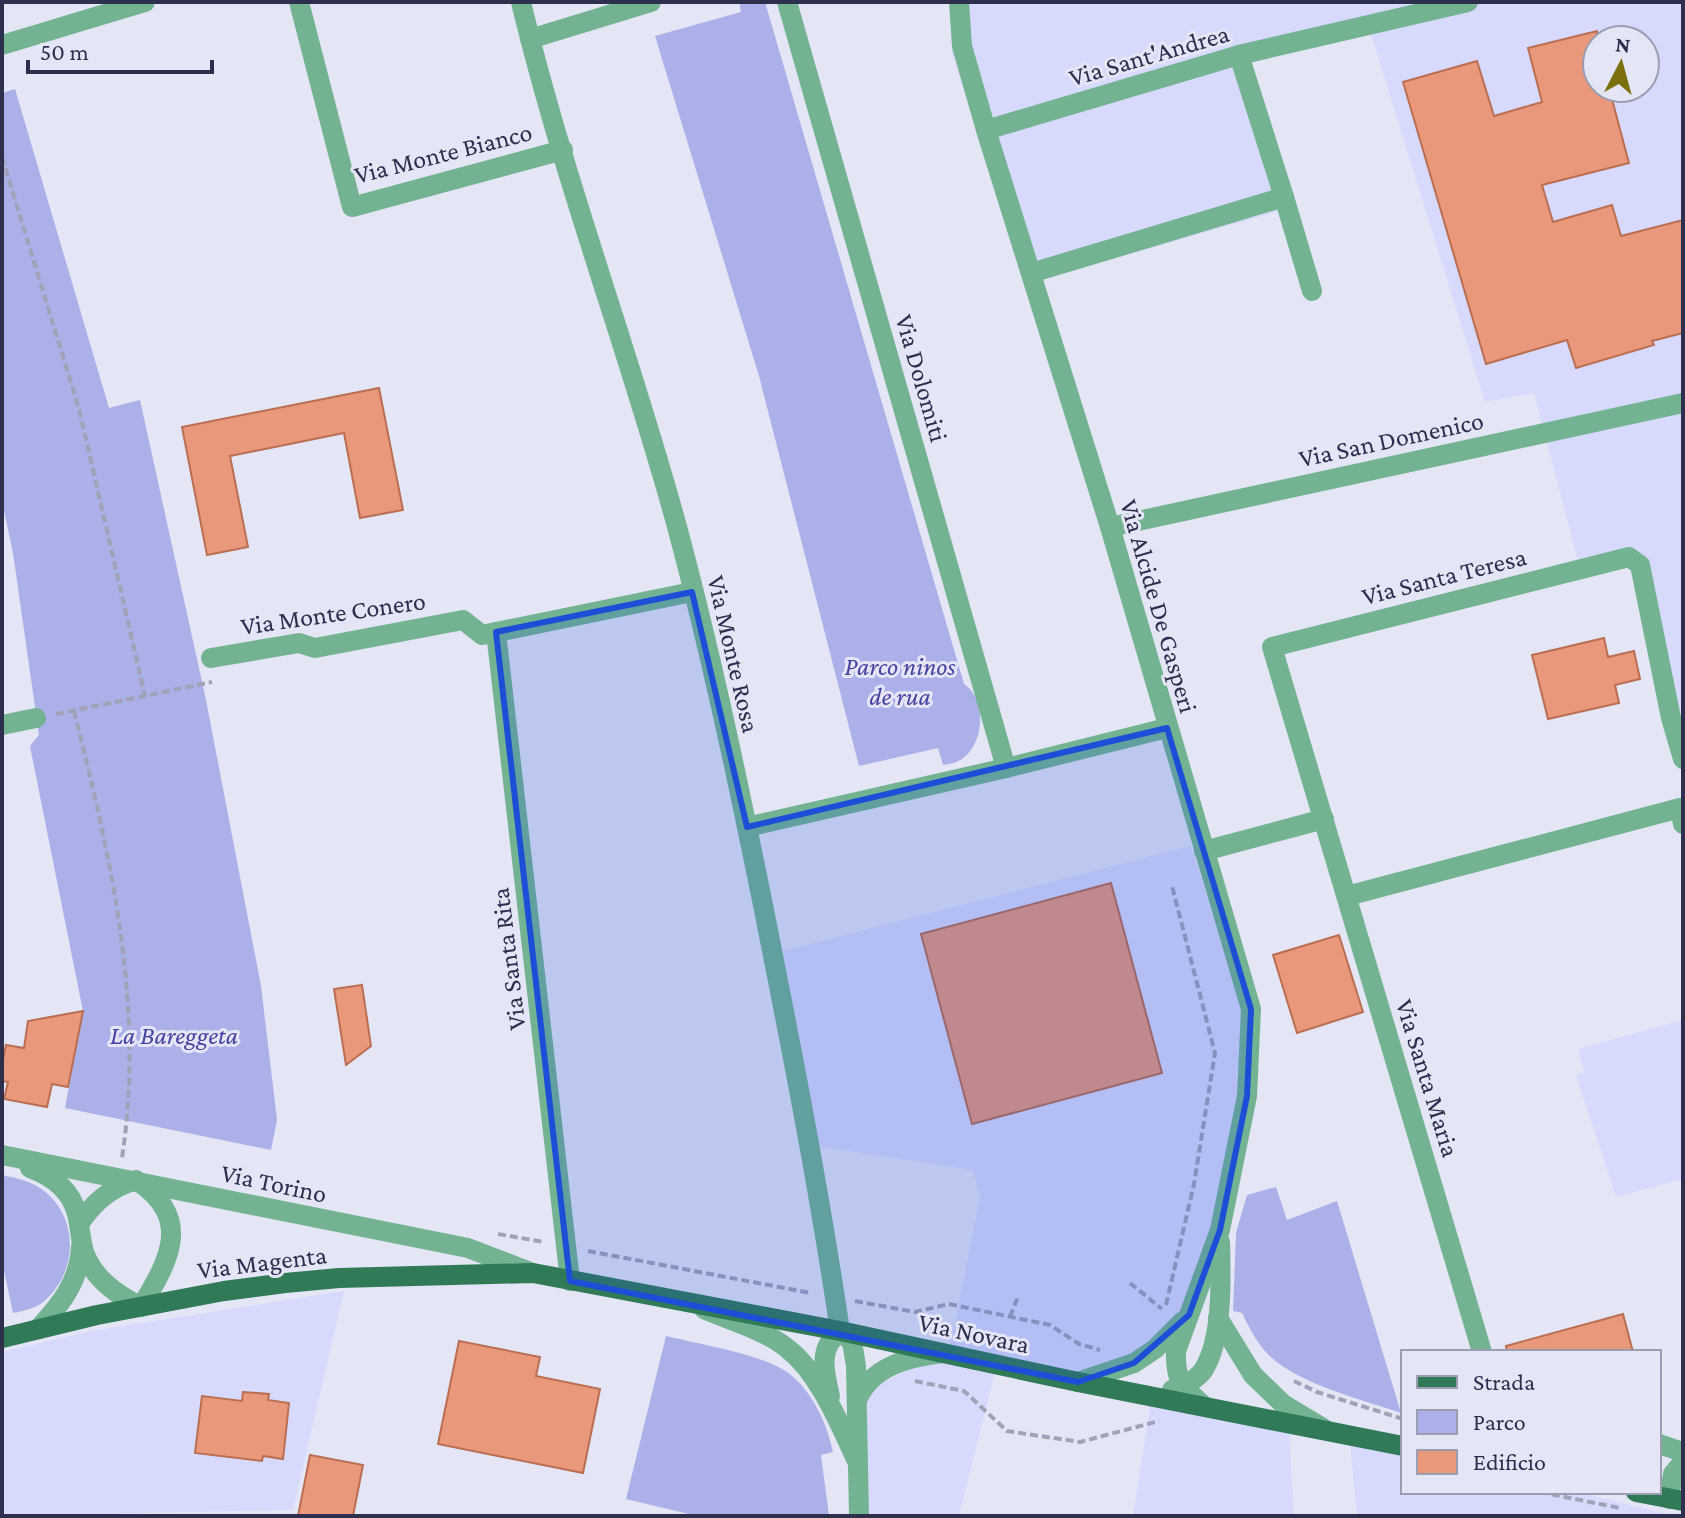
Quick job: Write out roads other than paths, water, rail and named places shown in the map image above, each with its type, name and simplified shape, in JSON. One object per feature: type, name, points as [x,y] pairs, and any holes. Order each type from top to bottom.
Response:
[{"type":"main road","name":"Via Novara","points":[[533,1273],[840,1331],[1401,1446]]},
{"type":"main road","name":"Via Magenta","points":[[2,1338],[224,1291],[339,1278],[533,1273]]},
{"type":"main road","points":[[1646,1494],[1676,1500]]},
{"type":"street","points":[[2,45],[145,2]]},
{"type":"street","name":"Via Monte Bianco","points":[[299,2],[352,207],[563,150]]},
{"type":"street","name":"Via Monte Rosa","points":[[521,2],[676,523],[747,827],[825,1233],[840,1331],[849,1337],[855,1352],[859,1516]]},
{"type":"street","points":[[530,39],[651,2]]},
{"type":"street","name":"Via Dolomiti","points":[[787,2],[1006,768]]},
{"type":"street","name":"Via Alcide De Gasperi","points":[[959,2],[962,46],[986,130],[1110,527],[1251,1009],[1247,1096],[1220,1230],[1176,1351],[1176,1372],[1182,1386]]},
{"type":"street","name":"Via Sant'Andrea","points":[[986,130],[1239,55],[1468,2]]},
{"type":"street","points":[[1239,55],[1312,291]]},
{"type":"street","points":[[1031,273],[1284,197]]},
{"type":"street","name":"Via San Domenico","points":[[1110,527],[1683,403]]},
{"type":"street","name":"Via Santa Teresa","points":[[1272,647],[1629,557],[1640,565],[1671,718],[1683,759]]},
{"type":"street","points":[[496,632],[692,592]]},
{"type":"street","name":"Via Monte Conero","points":[[211,658],[299,643],[315,648],[463,620],[482,635],[496,632]]},
{"type":"street","name":"Via Santa Rita","points":[[496,632],[570,1281]]},
{"type":"street","name":"Via Santa Maria","points":[[1272,647],[1481,1350]]},
{"type":"street","points":[[2,725],[36,718]]},
{"type":"street","points":[[747,827],[1167,728]]},
{"type":"street","points":[[1347,896],[1643,818],[1682,811]]},
{"type":"street","points":[[1204,851],[1324,819]]},
{"type":"street","points":[[2,1158],[34,1170],[62,1186],[77,1211],[80,1234],[85,1255],[114,1292],[141,1307],[166,1262],[172,1223],[155,1193],[136,1180],[103,1196],[90,1208],[80,1234],[80,1263],[75,1279],[66,1296],[38,1329]]},
{"type":"street","name":"Via Torino","points":[[2,1158],[136,1180],[468,1248],[533,1273]]},
{"type":"street","name":"Via Alcide De Gasperi","points":[[1156,1397],[1182,1386],[1202,1372],[1210,1354],[1218,1318],[1220,1230]]},
{"type":"street","points":[[696,1305],[789,1349],[815,1382],[856,1459]]},
{"type":"street","name":"Via Alcide De Gasperi","points":[[1078,1382],[1134,1363],[1155,1349],[1189,1315]]},
{"type":"street","points":[[1218,1318],[1253,1375],[1283,1404],[1326,1430]]},
{"type":"street","points":[[836,1418],[826,1380],[824,1355],[827,1345],[840,1331]]},
{"type":"street","points":[[858,1398],[862,1388],[888,1367],[917,1356],[943,1352]]},
{"type":"street","points":[[1182,1386],[1204,1406]]},
{"type":"street","points":[[1661,1445],[1683,1452]]},
{"type":"street","points":[[1676,1500],[1673,1474],[1683,1462]]},
{"type":"park label","name":"Parco ninos de rua","points":[[900,681]]},
{"type":"park label","name":"La Bareggeta","points":[[174,1035]]}]
